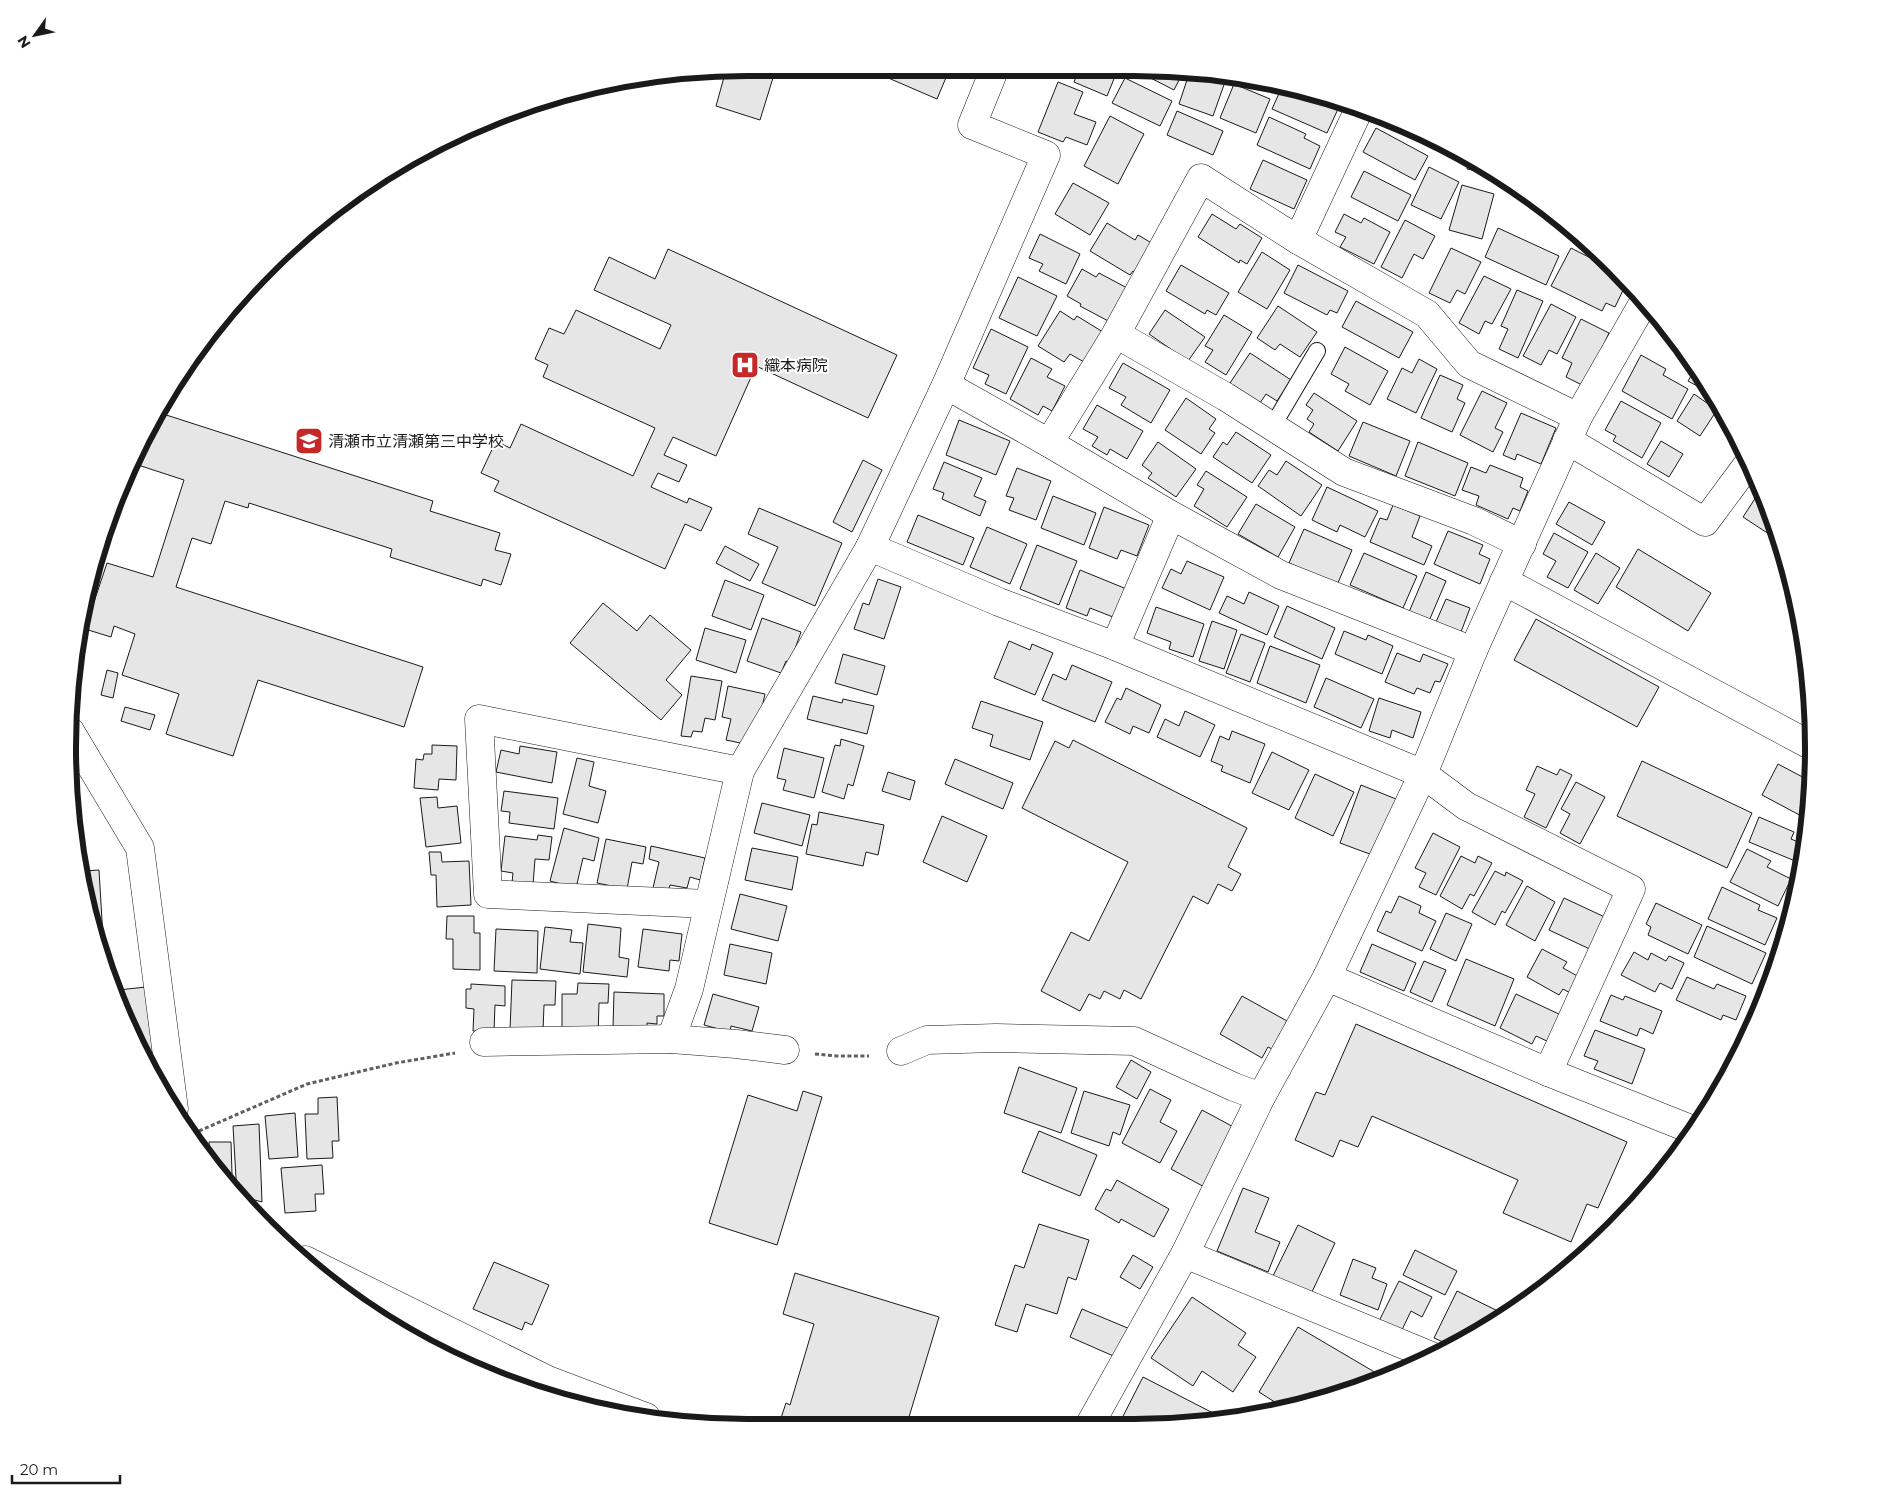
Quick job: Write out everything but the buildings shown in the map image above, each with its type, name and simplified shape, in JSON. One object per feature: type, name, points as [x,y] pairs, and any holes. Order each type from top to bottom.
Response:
[{"type":"street","points":[[671,1039],[689,989],[740,771],[870,547],[946,385],[1046,155],[972,125],[992,76]]},
{"type":"street","points":[[1298,240],[1356,115]]},
{"type":"street","points":[[1049,443],[1116,334],[1201,178],[1298,240],[1427,314],[1469,364],[1572,428],[1705,522],[1744,469]]},
{"type":"street","points":[[1093,1419],[1185,1254],[1261,1097],[1327,977],[1423,774],[1504,581],[1572,428],[1640,308]]},
{"type":"street","points":[[1116,334],[1226,397],[1344,472],[1474,521],[1522,544]]},
{"type":"street","points":[[946,385],[1171,515],[1281,575],[1474,651]]},
{"type":"street","points":[[1115,646],[1171,515]]},
{"type":"street","points":[[870,547],[999,602],[1115,646],[1423,774],[1466,806],[1631,889],[1548,1072]]},
{"type":"street","points":[[1504,581],[1805,742]]},
{"type":"street","points":[[708,904],[488,894],[479,719],[740,771]]},
{"type":"street","points":[[76,742],[140,848],[172,1092]]},
{"type":"street","points":[[1327,977],[1548,1072],[1687,1127]]},
{"type":"street","points":[[901,1051],[927,1040],[996,1038],[1134,1041],[1234,1087],[1261,1097]]},
{"type":"street","points":[[484,1042],[671,1039],[785,1050]]},
{"type":"street","points":[[1185,1254],[1423,1353]]},
{"type":"street","points":[[329,1272],[548,1380],[612,1405]]},
{"type":"lane","points":[[1272,427],[1318,352]]},
{"type":"path","points":[[197,1132],[307,1084],[396,1063],[459,1053],[484,1042]]},
{"type":"path","points":[[785,1050],[837,1056],[885,1056],[901,1051]]},
{"type":"place","name":"織本病院","points":[[745,365]]},
{"type":"place","name":"清瀬市立清瀬第三中学校","points":[[309,441]]}]
